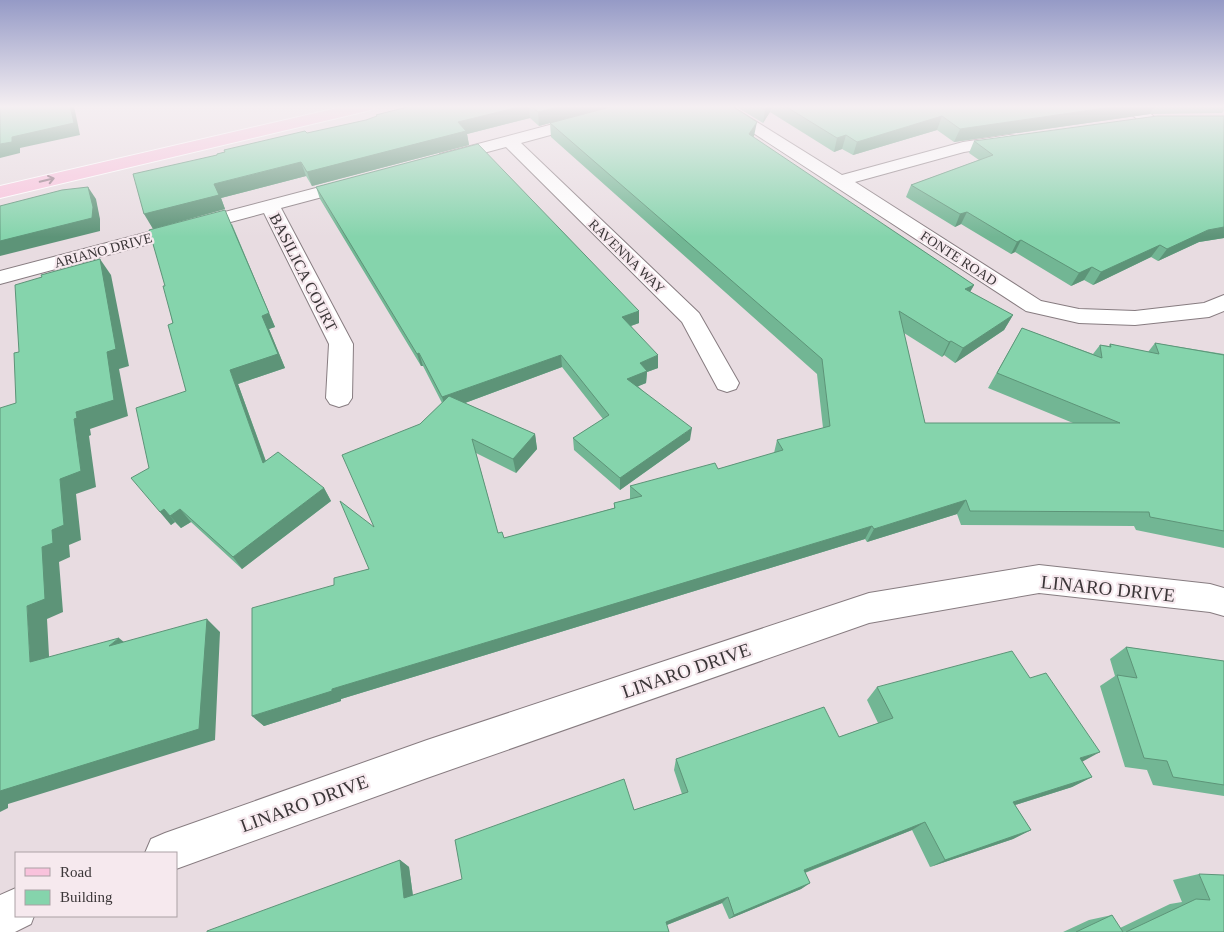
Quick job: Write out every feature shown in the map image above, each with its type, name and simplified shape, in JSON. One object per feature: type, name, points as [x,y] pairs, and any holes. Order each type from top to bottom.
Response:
[{"type":"main road","points":[[0,192],[176,149]]},
{"type":"street","points":[[432,162],[478,149]]},
{"type":"street","name":"RAVENNA WAY","points":[[518,149],[691,318],[727,383]]},
{"type":"street","name":"FONTE ROAD","points":[[790,149],[1034,306],[1079,316],[1135,318],[1209,310],[1224,302]]},
{"type":"street","points":[[840,181],[951,149]]},
{"type":"street","name":"ARIANO DRIVE","points":[[0,278],[375,177]]},
{"type":"street","name":"BASILICA COURT","points":[[270,205],[341,344],[339,398]]},
{"type":"street","name":"LINARO DRIVE","points":[[168,852],[437,755],[869,608],[1039,579],[1210,598],[1224,602]]},
{"type":"street","points":[[0,918],[15,910]]},
{"type":"building","points":[[394,149],[307,172],[301,162],[214,184],[219,195],[144,214],[133,174],[217,155],[225,152],[224,150]]},
{"type":"building","points":[[457,149],[483,149],[639,311],[622,317],[658,355],[640,363],[647,371],[627,379],[692,428],[620,478],[573,438],[609,415],[561,355],[442,397],[419,353],[417,354],[316,187]]},
{"type":"building","points":[[581,149],[772,149],[974,285],[965,289],[1013,315],[963,348],[951,341],[949,342],[899,311],[925,423],[1120,423],[997,373],[1022,328],[1102,358],[1100,345],[1111,347],[1110,344],[1159,354],[1155,343],[1224,355],[1224,531],[1150,517],[1149,512],[970,511],[966,500],[874,529],[872,526],[332,689],[332,691],[252,716],[252,608],[334,585],[334,578],[369,569],[340,501],[374,527],[342,455],[420,424],[449,396],[535,434],[513,459],[472,439],[498,533],[502,532],[504,538],[615,508],[614,503],[642,496],[630,486],[715,463],[718,469],[783,450],[777,440],[830,426],[822,359]]},
{"type":"building","points":[[986,149],[1224,149],[1224,227],[1208,230],[1167,249],[1160,245],[1101,272],[1092,267],[1079,273],[1021,240],[1017,242],[967,212],[960,214],[911,185],[993,155]]},
{"type":"building","points":[[88,187],[93,207],[92,218],[0,241],[0,206],[62,190]]},
{"type":"building","points":[[225,210],[269,313],[262,316],[278,354],[230,370],[263,463],[278,452],[324,488],[233,557],[180,509],[170,516],[164,509],[160,512],[131,478],[149,468],[136,408],[186,391],[168,325],[173,323],[163,286],[165,286],[149,230]]},
{"type":"building","points":[[100,259],[116,349],[107,352],[114,400],[76,412],[77,418],[74,419],[81,471],[60,479],[64,525],[52,530],[53,543],[42,547],[45,599],[27,606],[30,662],[119,638],[109,646],[207,619],[199,729],[0,791],[0,408],[16,403],[14,353],[19,352],[15,285],[42,277],[41,275]]},
{"type":"building","points":[[1126,647],[1224,661],[1224,785],[1173,777],[1167,761],[1144,758],[1117,675],[1137,678]]},
{"type":"building","points":[[1012,651],[1030,678],[1046,673],[1100,752],[1080,758],[1092,777],[1013,802],[1031,830],[945,860],[925,822],[804,870],[810,883],[734,915],[728,897],[666,922],[669,932],[207,932],[400,860],[404,898],[462,879],[455,840],[624,779],[634,810],[688,792],[676,759],[824,707],[839,737],[893,718],[877,687]]},
{"type":"building","points":[[1199,874],[1224,875],[1224,932],[1126,932],[1196,899],[1210,900]]},
{"type":"building","points":[[1112,915],[1123,932],[1076,932]]}]
